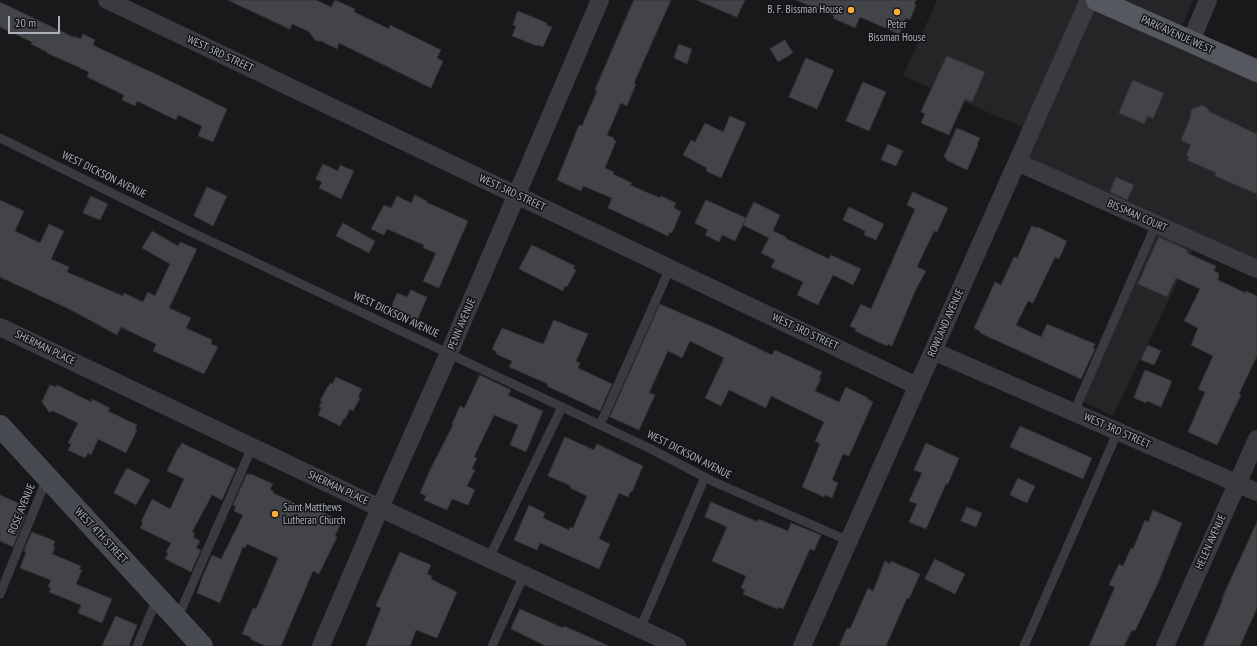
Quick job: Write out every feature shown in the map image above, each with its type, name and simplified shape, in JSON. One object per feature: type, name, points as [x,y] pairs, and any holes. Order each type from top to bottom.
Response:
[{"type":"main road","name":"PARK AVENUE WEST","points":[[1097,0],[1257,71]]},
{"type":"main road","name":"WEST 4TH STREET","points":[[0,426],[202,646]]},
{"type":"street","name":"WEST 3RD STREET","points":[[107,0],[918,386]]},
{"type":"street","name":"PENN AVENUE","points":[[320,646],[449,353],[600,0]]},
{"type":"street","name":"ROWLAND AVENUE","points":[[802,646],[1089,0]]},
{"type":"street","points":[[1191,41],[1208,0]]},
{"type":"street","name":"BISSMAN COURT","points":[[1017,162],[1257,269]]},
{"type":"street","name":"SHERMAN PLACE","points":[[0,326],[380,508],[677,646]]},
{"type":"street","name":"WEST 3RD STREET","points":[[934,351],[1257,492]]},
{"type":"street","name":"HELEN AVENUE","points":[[1166,646],[1257,439]]},
{"type":"lane","name":"WEST DICKSON AVENUE","points":[[0,138],[189,231],[651,449],[705,477],[849,541]]},
{"type":"lane","points":[[1074,412],[1156,224]]},
{"type":"lane","points":[[600,425],[670,268]]},
{"type":"lane","points":[[489,558],[562,407]]},
{"type":"lane","points":[[1024,646],[1118,431]]},
{"type":"lane","points":[[177,619],[252,447]]},
{"type":"lane","points":[[640,629],[705,477]]},
{"type":"lane","name":"ROSE AVENUE","points":[[0,594],[47,478]]},
{"type":"lane","points":[[492,646],[524,574]]},
{"type":"lane","points":[[137,646],[158,597]]},
{"type":"shaded area","points":[[937,0],[1193,0],[1182,26],[1257,58],[1257,262],[1199,237],[1113,416],[1075,398],[1155,217],[1015,154],[1025,128],[903,76]]},
{"type":"building","points":[[228,0],[316,0],[331,7],[335,0],[355,9],[354,12],[389,29],[390,25],[441,50],[437,58],[443,61],[431,88],[339,43],[337,49],[321,41],[316,41],[308,31],[292,24],[290,29]]},
{"type":"building","points":[[634,0],[671,0],[634,83],[636,84],[627,106],[621,103],[607,135],[614,138],[616,141],[605,168],[614,172],[613,174],[632,183],[630,185],[676,203],[674,208],[681,212],[672,233],[670,232],[668,236],[608,208],[612,198],[583,186],[581,191],[557,180],[579,125],[582,126],[597,91],[595,90]]},
{"type":"building","points":[[697,0],[745,0],[737,17]]},
{"type":"building","points":[[796,0],[916,0],[914,4],[916,5],[910,20],[906,18],[899,34],[860,17],[855,28],[833,18],[834,16]]},
{"type":"building","points":[[0,2],[73,37],[81,39],[83,34],[95,40],[93,45],[227,109],[213,142],[198,136],[202,126],[178,115],[176,120],[137,101],[135,106],[122,100],[124,95],[87,77],[89,72],[47,53],[31,44],[32,42],[0,27]]},
{"type":"building","points":[[518,11],[547,23],[546,25],[552,27],[543,47],[512,36],[516,26],[513,25]]},
{"type":"building","points":[[785,40],[793,53],[778,62],[770,49]]},
{"type":"building","points":[[679,44],[692,49],[687,64],[674,58]]},
{"type":"building","points":[[947,56],[985,72],[972,102],[965,99],[949,135],[921,123],[925,114],[921,112]]},
{"type":"building","points":[[806,58],[834,70],[817,109],[789,97]]},
{"type":"building","points":[[1133,80],[1164,93],[1153,119],[1148,116],[1144,124],[1119,113]]},
{"type":"building","points":[[863,82],[886,92],[869,131],[846,121]]},
{"type":"building","points":[[1202,105],[1210,112],[1257,134],[1257,194],[1215,176],[1216,173],[1187,160],[1189,157],[1186,155],[1191,145],[1181,140],[1190,118],[1191,110]]},
{"type":"building","points":[[730,116],[746,123],[721,178],[706,171],[707,168],[683,155],[691,140],[695,142],[705,123],[723,132]]},
{"type":"building","points":[[957,128],[980,138],[967,170],[946,160],[947,158],[944,157]]},
{"type":"building","points":[[888,144],[903,151],[896,166],[881,160]]},
{"type":"building","points":[[323,164],[338,171],[340,165],[354,171],[341,199],[319,188],[322,182],[316,179]]},
{"type":"building","points":[[1116,177],[1134,185],[1127,200],[1110,192]]},
{"type":"building","points":[[207,187],[227,196],[213,226],[194,216]]},
{"type":"building","points":[[913,192],[948,208],[937,232],[934,231],[917,267],[926,271],[916,289],[892,346],[888,344],[887,346],[855,331],[856,329],[850,326],[861,304],[871,309],[915,209],[907,205]]},
{"type":"building","points":[[415,195],[427,201],[426,202],[468,221],[439,288],[423,281],[436,253],[423,248],[424,245],[387,229],[384,235],[371,229],[384,205],[391,208],[397,196],[411,203]]},
{"type":"building","points":[[91,196],[108,204],[100,220],[83,213]]},
{"type":"building","points":[[0,200],[24,211],[15,231],[40,243],[49,224],[64,231],[51,259],[69,267],[67,272],[123,296],[124,293],[143,302],[148,292],[155,296],[170,264],[142,248],[152,231],[178,246],[180,242],[197,249],[169,308],[191,318],[186,328],[212,340],[211,344],[218,347],[204,374],[153,351],[156,344],[121,327],[117,335],[73,311],[0,277]]},
{"type":"building","points":[[706,200],[746,218],[735,241],[722,235],[719,242],[705,235],[708,230],[695,223]]},
{"type":"building","points":[[754,202],[780,215],[773,231],[829,259],[831,255],[861,269],[853,285],[833,275],[818,305],[797,295],[803,282],[771,267],[775,260],[761,253],[769,238],[743,225]]},
{"type":"building","points":[[849,207],[884,224],[876,240],[864,235],[865,231],[843,220]]},
{"type":"building","points":[[343,223],[375,241],[369,253],[336,236]]},
{"type":"building","points":[[1032,226],[1038,227],[1067,241],[1059,259],[1055,257],[1033,303],[1028,301],[1016,325],[1041,337],[1047,324],[1095,344],[1093,348],[1095,349],[1081,379],[980,333],[980,331],[974,328],[995,282],[1001,285],[1014,257],[1017,258]]},
{"type":"building","points":[[1159,237],[1188,250],[1187,253],[1216,266],[1214,271],[1219,273],[1218,280],[1246,293],[1246,291],[1257,296],[1257,356],[1239,394],[1241,395],[1217,445],[1188,432],[1205,392],[1198,389],[1213,356],[1191,345],[1198,328],[1184,321],[1200,289],[1176,278],[1167,297],[1138,284]]},
{"type":"building","points":[[532,245],[575,266],[573,268],[576,270],[567,287],[565,286],[563,291],[519,269]]},
{"type":"building","points":[[411,290],[427,297],[417,321],[402,314],[401,318],[389,313],[397,293],[407,297]]},
{"type":"building","points":[[660,304],[720,330],[772,355],[775,350],[822,372],[815,391],[839,402],[846,387],[873,402],[849,456],[843,454],[832,480],[838,483],[832,498],[825,495],[824,497],[802,487],[820,444],[815,441],[824,422],[771,396],[766,408],[729,390],[721,406],[705,398],[724,358],[690,341],[682,358],[668,351],[649,393],[655,395],[639,430],[610,417]]},
{"type":"building","points":[[554,320],[588,334],[576,361],[580,363],[578,368],[612,384],[600,411],[547,386],[548,384],[509,367],[512,361],[496,354],[497,352],[492,349],[502,328],[543,344]]},
{"type":"building","points":[[1148,345],[1161,351],[1154,365],[1141,360]]},
{"type":"building","points":[[1145,370],[1172,381],[1161,407],[1147,401],[1146,403],[1134,398]]},
{"type":"building","points":[[480,375],[511,390],[508,395],[543,411],[526,452],[510,445],[518,425],[494,415],[474,457],[477,458],[472,469],[475,470],[467,486],[475,490],[468,505],[452,499],[447,510],[424,500],[426,496],[420,493],[453,425],[452,424],[460,406],[464,408]]},
{"type":"building","points":[[336,377],[362,389],[358,397],[360,398],[353,411],[350,409],[340,426],[318,415],[321,408],[319,407],[322,401],[320,401],[330,383],[332,384]]},
{"type":"building","points":[[50,385],[56,387],[57,385],[91,402],[92,399],[110,408],[108,411],[137,425],[135,429],[137,430],[126,453],[98,439],[91,455],[88,453],[85,458],[68,450],[71,444],[68,443],[78,423],[53,411],[49,412],[42,402]]},
{"type":"building","points":[[1020,426],[1092,458],[1083,479],[1010,447]]},
{"type":"building","points":[[565,437],[594,450],[597,444],[643,466],[632,492],[631,491],[628,497],[619,493],[599,539],[610,544],[599,569],[540,543],[537,550],[514,540],[529,505],[545,513],[543,518],[569,530],[570,527],[573,528],[587,496],[570,488],[571,486],[548,476]]},
{"type":"building","points":[[182,443],[236,469],[222,500],[212,495],[192,532],[195,533],[193,537],[200,541],[196,548],[201,550],[191,572],[165,559],[168,553],[166,552],[171,543],[140,528],[143,523],[141,522],[152,499],[170,509],[184,479],[167,471]]},
{"type":"building","points":[[926,443],[959,458],[926,529],[909,522],[917,504],[909,501],[922,473],[914,470]]},
{"type":"building","points":[[127,468],[150,480],[136,505],[114,493]]},
{"type":"building","points":[[247,474],[251,474],[273,484],[270,489],[273,493],[301,506],[308,508],[309,506],[335,518],[334,520],[341,523],[335,536],[337,537],[319,574],[313,571],[281,646],[266,646],[250,639],[251,637],[242,634],[253,608],[256,609],[278,558],[247,544],[245,548],[243,547],[220,603],[197,593],[212,555],[221,559],[243,515],[234,511],[236,506],[233,505]]},
{"type":"building","points":[[1018,478],[1035,486],[1027,503],[1010,495]]},
{"type":"building","points":[[0,495],[27,507],[24,513],[26,514],[13,547],[0,541]]},
{"type":"building","points":[[711,502],[758,522],[758,519],[788,531],[791,523],[821,535],[814,551],[810,549],[783,609],[778,607],[777,609],[743,594],[745,590],[741,588],[746,576],[712,561],[727,527],[705,517]]},
{"type":"building","points":[[967,507],[982,513],[976,527],[961,521]]},
{"type":"building","points":[[1153,510],[1182,523],[1158,583],[1135,631],[1132,630],[1124,646],[1089,646],[1115,587],[1109,585],[1119,564],[1123,566],[1131,548],[1133,549],[1145,520],[1148,522]]},
{"type":"building","points":[[1257,522],[1257,608],[1240,646],[1203,646],[1222,599]]},
{"type":"building","points":[[32,532],[55,541],[53,546],[55,547],[52,554],[81,566],[79,569],[82,570],[76,584],[112,599],[102,623],[78,613],[81,605],[49,592],[51,588],[48,587],[51,580],[20,568],[26,552],[24,551]]},
{"type":"building","points":[[400,552],[431,565],[427,574],[432,576],[431,579],[457,592],[437,638],[416,630],[410,646],[366,646],[381,608],[376,606]]},
{"type":"building","points":[[935,559],[965,574],[955,594],[925,579]]},
{"type":"building","points":[[885,561],[890,564],[891,561],[920,574],[909,599],[907,598],[886,646],[839,646],[847,628],[850,629],[868,588],[873,591]]},
{"type":"building","points":[[520,609],[609,646],[546,646],[511,629]]},
{"type":"building","points":[[116,616],[137,625],[129,646],[102,646]]},
{"type":"place","name":"B. F. Bissman House","points":[[851,10]]},
{"type":"place","name":"Peter Bissman House","points":[[897,12]]},
{"type":"place","name":"Saint Matthews Lutheran Church","points":[[275,514]]}]
